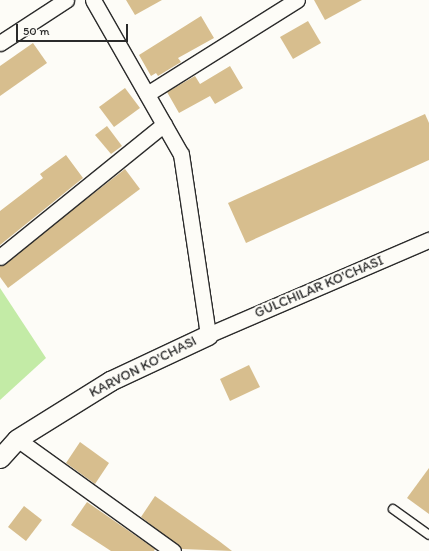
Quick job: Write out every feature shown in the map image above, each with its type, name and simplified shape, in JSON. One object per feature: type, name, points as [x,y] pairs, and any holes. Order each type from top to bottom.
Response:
[{"type":"street","points":[[0,44],[66,0]]},
{"type":"street","points":[[93,0],[180,154],[208,334]]},
{"type":"street","points":[[147,94],[297,0]]},
{"type":"street","points":[[0,257],[164,124]]},
{"type":"street","name":"GULCHILAR KO'CHASI","points":[[208,334],[429,240]]},
{"type":"street","name":"KARVON KO'CHASI","points":[[0,458],[17,438],[110,381],[208,334]]},
{"type":"street","points":[[17,438],[173,551]]},
{"type":"lane","points":[[393,509],[429,535]]},
{"type":"green space","points":[[0,288],[46,358],[0,400]]},
{"type":"building","points":[[126,0],[162,0],[135,15]]},
{"type":"building","points":[[314,0],[362,0],[325,20]]},
{"type":"building","points":[[201,16],[214,38],[178,58],[181,62],[158,76],[156,73],[151,76],[139,55]]},
{"type":"building","points":[[308,21],[321,43],[293,59],[280,37]]},
{"type":"building","points":[[33,43],[47,63],[0,96],[0,66]]},
{"type":"building","points":[[230,66],[243,88],[215,104],[210,96],[179,113],[167,92],[195,76],[200,84]]},
{"type":"building","points":[[125,88],[140,108],[114,127],[99,107]]},
{"type":"building","points":[[425,114],[429,123],[429,160],[246,243],[228,203]]},
{"type":"building","points":[[107,126],[122,146],[111,154],[95,135]]},
{"type":"building","points":[[66,155],[83,178],[0,245],[0,211],[43,178],[40,174]]},
{"type":"building","points":[[125,169],[140,189],[8,288],[0,277],[0,266]]},
{"type":"building","points":[[249,365],[260,387],[230,401],[220,379]]},
{"type":"building","points":[[80,442],[109,463],[95,484],[66,463]]},
{"type":"building","points":[[429,468],[429,514],[407,498]]},
{"type":"building","points":[[155,496],[232,551],[182,549],[141,517]]},
{"type":"building","points":[[87,502],[155,549],[154,551],[111,551],[71,525]]},
{"type":"building","points":[[24,506],[42,520],[26,541],[8,527]]}]
